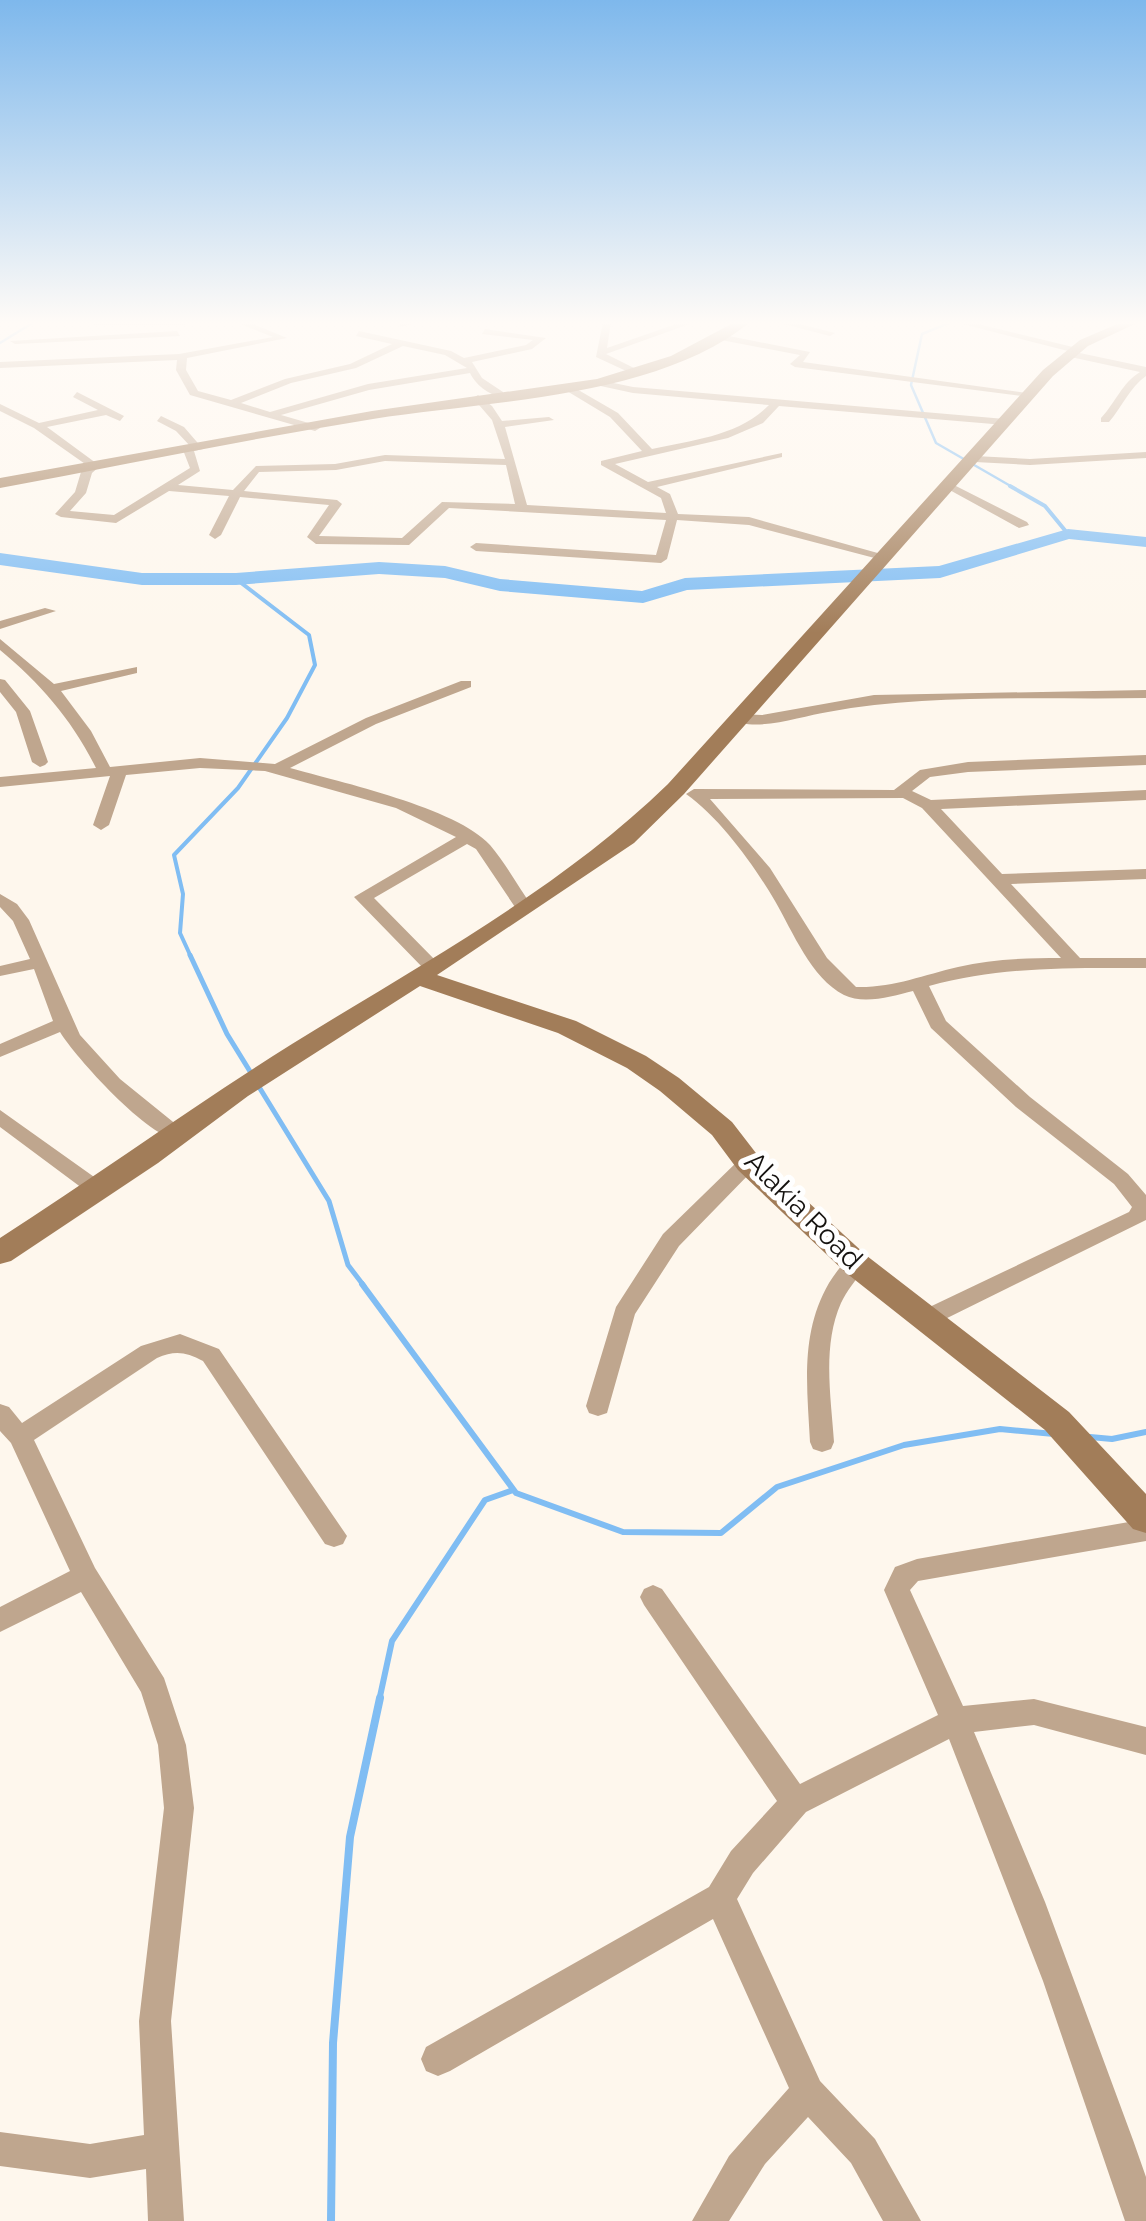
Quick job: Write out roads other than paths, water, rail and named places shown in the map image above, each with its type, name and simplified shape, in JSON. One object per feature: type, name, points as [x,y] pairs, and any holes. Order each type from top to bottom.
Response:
[{"type":"main road","points":[[0,483],[328,426]]},
{"type":"main road","points":[[0,1254],[256,1078],[526,909],[687,792],[737,718],[1002,426]]},
{"type":"main road","name":"Alakia Road","points":[[424,972],[601,1040],[684,1094],[729,1135],[748,1163],[856,1264],[1056,1421],[1146,1518]]},
{"type":"street","points":[[38,426],[94,466],[80,493],[61,514],[116,519],[196,469],[193,449],[174,426]]},
{"type":"street","points":[[308,426],[315,428]]},
{"type":"street","points":[[501,426],[521,506]]},
{"type":"street","points":[[624,426],[650,453]]},
{"type":"street","points":[[476,547],[661,559],[665,556],[673,515],[666,496],[605,462],[692,446],[749,426]]},
{"type":"street","points":[[973,462],[1146,454]]},
{"type":"street","points":[[649,485],[778,456]]},
{"type":"street","points":[[216,534],[235,494],[252,471],[262,468],[336,468],[355,460],[385,458],[510,462]]},
{"type":"street","points":[[950,486],[1023,526]]},
{"type":"street","points":[[164,488],[213,489],[333,502],[336,504],[313,539],[405,542],[446,504],[521,506],[771,525],[876,567]]},
{"type":"street","points":[[0,626],[50,611]]},
{"type":"street","points":[[0,642],[52,688],[80,720],[112,769],[101,824]]},
{"type":"street","points":[[0,669],[24,664]]},
{"type":"street","points":[[52,688],[132,670]]},
{"type":"street","points":[[0,684],[23,710],[40,762]]},
{"type":"street","points":[[266,767],[466,684]]},
{"type":"street","points":[[737,718],[762,719],[874,699],[1146,694]]},
{"type":"street","points":[[904,792],[918,776],[968,767],[1146,760]]},
{"type":"street","points":[[0,782],[112,769],[266,767],[402,805],[468,836],[489,854],[526,909]]},
{"type":"street","points":[[687,792],[904,792],[928,805],[1074,960]]},
{"type":"street","points":[[687,792],[722,820],[781,896],[804,936],[852,992],[874,994],[920,986],[962,971],[1074,960],[1144,966]]},
{"type":"street","points":[[928,805],[1146,795]]},
{"type":"street","points":[[424,972],[362,897],[468,836]]},
{"type":"street","points":[[1000,879],[1146,874]]},
{"type":"street","points":[[0,899],[20,921],[64,1023],[111,1080],[176,1135]]},
{"type":"street","points":[[0,971],[38,962]]},
{"type":"street","points":[[920,986],[938,1024],[1023,1102],[1121,1179],[1144,1207],[1137,1216],[926,1319]]},
{"type":"street","points":[[0,1051],[64,1023]]},
{"type":"street","points":[[0,1116],[97,1189]]},
{"type":"street","points":[[598,1406],[624,1313],[670,1240],[748,1163]]},
{"type":"street","points":[[822,1442],[818,1340],[824,1311],[838,1283],[856,1264]]},
{"type":"street","points":[[166,2221],[156,2021],[179,1808],[172,1745],[154,1687],[86,1576],[10,1426],[170,1341],[188,1342],[211,1355],[334,1536]]},
{"type":"street","points":[[1143,2221],[1079,2027],[957,1720],[898,1590],[904,1575],[1146,1530]]},
{"type":"street","points":[[0,1620],[86,1576]]},
{"type":"street","points":[[653,1596],[795,1802]]},
{"type":"street","points":[[438,2059],[720,1898],[742,1862],[795,1802],[957,1720],[1034,1712],[1146,1741]]},
{"type":"street","points":[[720,1898],[808,2093],[863,2151],[903,2221]]},
{"type":"street","points":[[710,2221],[725,2188],[759,2141],[808,2093]]},
{"type":"street","points":[[0,2149],[90,2162],[164,2149]]},
{"type":"waterway","points":[[929,426],[936,443],[1014,488]]},
{"type":"waterway","points":[[1010,486],[1045,506],[1068,534]]},
{"type":"waterway","points":[[0,559],[142,579],[236,579],[379,568],[445,572],[500,585],[643,597],[685,584],[940,572],[1068,534],[1146,542]]},
{"type":"waterway","points":[[191,957],[180,933],[183,894],[174,855],[238,788],[287,718],[315,665],[309,635],[236,579]]},
{"type":"waterway","points":[[190,955],[227,1034],[251,1073]]},
{"type":"waterway","points":[[256,1082],[329,1201],[348,1265],[364,1286]]},
{"type":"waterway","points":[[362,1284],[516,1493],[623,1532],[721,1533],[777,1487],[904,1445],[1000,1429],[1054,1434]]},
{"type":"waterway","points":[[1090,1437],[1112,1439],[1146,1432]]},
{"type":"waterway","points":[[379,1701],[392,1641],[485,1500],[513,1490]]},
{"type":"waterway","points":[[331,2221],[333,2043],[350,1837],[380,1698]]}]
